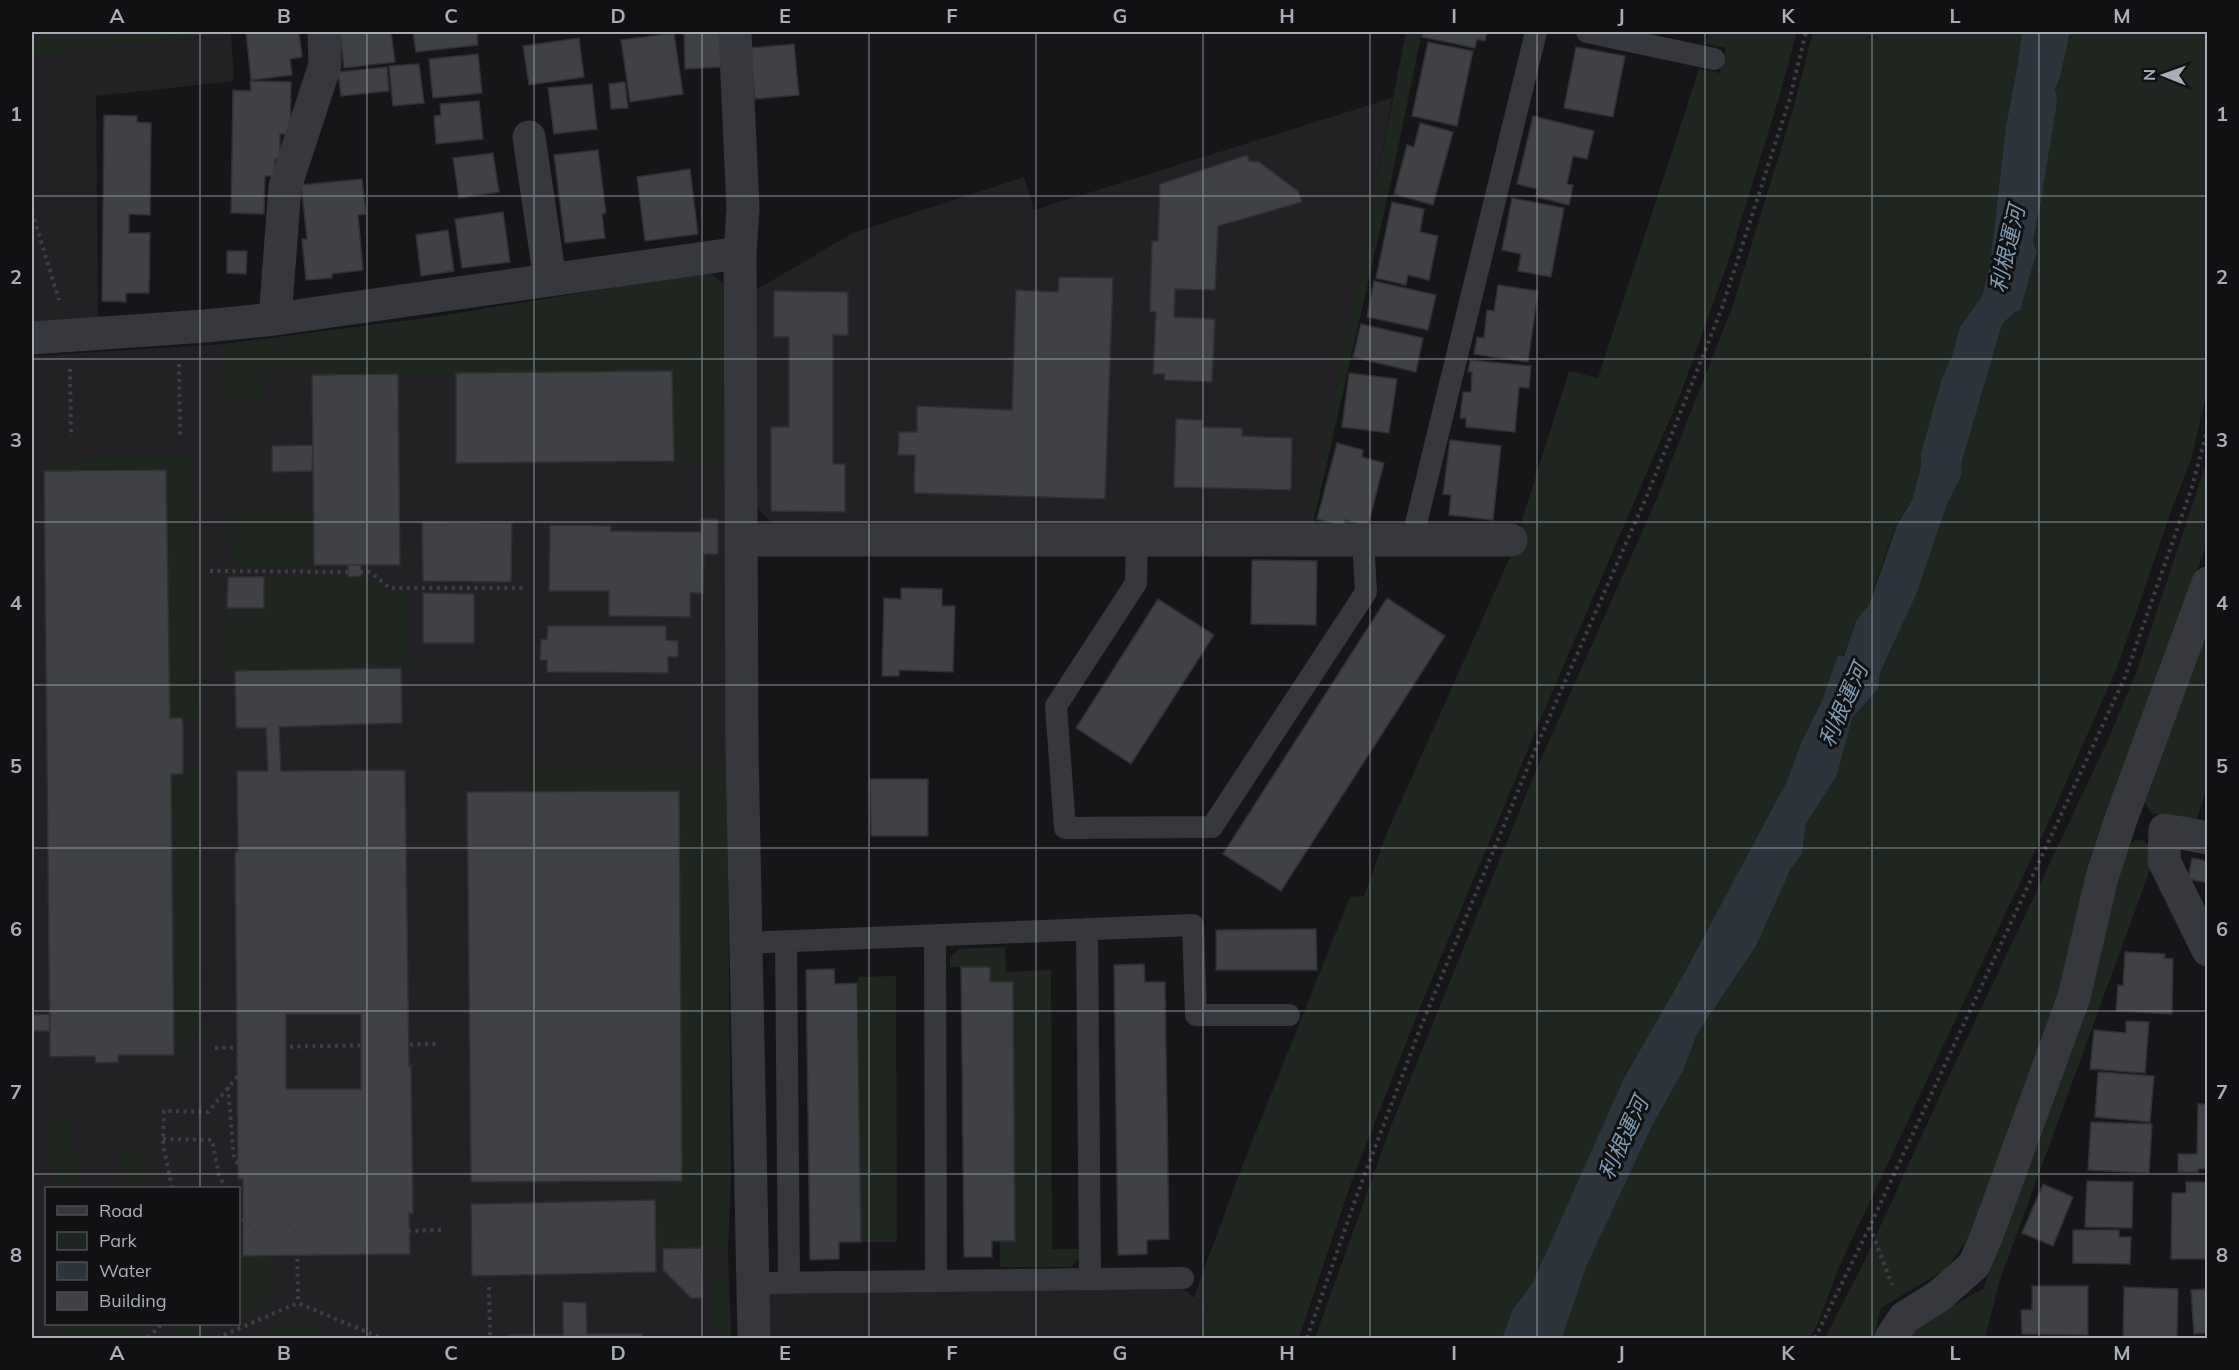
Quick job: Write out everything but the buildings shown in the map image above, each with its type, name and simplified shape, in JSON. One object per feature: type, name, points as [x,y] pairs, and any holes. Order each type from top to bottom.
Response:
[{"type":"street","points":[[275,319],[285,186],[325,65],[324,32]]},
{"type":"street","points":[[735,32],[743,208],[740,253],[742,750],[754,1338]]},
{"type":"street","points":[[529,137],[550,280]]},
{"type":"street","points":[[32,338],[275,319],[740,253]]},
{"type":"street","points":[[742,540],[1511,540]]},
{"type":"street","points":[[1897,1328],[1974,1265],[1987,1235],[2074,997],[2102,877],[2121,819],[2208,583]]},
{"type":"street","points":[[2121,819],[2208,838]]},
{"type":"street","points":[[2165,830],[2164,861],[2208,950]]},
{"type":"lane","points":[[1412,540],[1536,32]]},
{"type":"lane","points":[[1587,32],[1714,59]]},
{"type":"lane","points":[[1137,540],[1136,583],[1056,706],[1065,828],[1212,827],[1366,592],[1363,540]]},
{"type":"lane","points":[[746,943],[1193,925],[1196,1015],[1289,1015]]},
{"type":"lane","points":[[1087,929],[1090,1279]]},
{"type":"lane","points":[[935,936],[936,1281]]},
{"type":"lane","points":[[786,941],[789,1282]]},
{"type":"lane","points":[[753,1282],[1183,1278]]},
{"type":"path","points":[[1307,1338],[1357,1195],[1420,1029],[1534,752],[1649,490],[1722,308],[1789,101],[1806,32]]},
{"type":"path","points":[[32,212],[69,334]]},
{"type":"path","points":[[168,364],[179,364],[180,435]]},
{"type":"path","points":[[70,373],[71,437]]},
{"type":"path","points":[[1815,1338],[1870,1226],[2125,677],[2192,487],[2208,427]]},
{"type":"path","points":[[210,571],[370,572],[390,588],[525,588]]},
{"type":"path","points":[[215,1047],[440,1044]]},
{"type":"path","points":[[172,1187],[163,1139],[164,1111],[208,1112],[262,1047]]},
{"type":"path","points":[[228,1087],[234,1159],[297,1234],[298,1303]]},
{"type":"path","points":[[163,1139],[212,1140],[219,1175],[225,1187]]},
{"type":"path","points":[[240,1215],[256,1235],[443,1230]]},
{"type":"path","points":[[1870,1226],[1897,1328]]},
{"type":"path","points":[[489,1287],[490,1338]]},
{"type":"path","points":[[217,1338],[298,1303],[381,1338]]},
{"type":"path","points":[[148,1338],[160,1325]]},
{"type":"shaded area","points":[[32,32],[231,32],[234,81],[96,96],[98,320],[32,322]]},
{"type":"shaded area","points":[[1392,98],[1312,528],[777,527],[758,509],[756,290],[853,233],[1024,177],[1034,210]]},
{"type":"shaded area","points":[[709,272],[723,284],[730,1093],[728,1249],[731,1338],[32,1338],[32,356],[225,344],[434,317]]},
{"type":"shaded area","points":[[1182,1289],[1208,1307],[1199,1338],[770,1338],[769,1292]]},
{"type":"green space","points":[[32,32],[192,32],[192,36],[32,56]]},
{"type":"green space","points":[[1406,32],[1422,32],[1390,186],[1312,528],[1308,528]]},
{"type":"green space","points":[[1709,32],[1797,32],[1729,259],[1679,398],[1541,718],[1421,1005],[1351,1183],[1299,1338],[1199,1338],[1208,1307],[1194,1297],[1241,1169],[1350,897],[1364,896],[1386,835],[1511,555],[1569,371],[1598,378],[1699,69],[1720,73],[1726,48],[1705,44]]},
{"type":"green space","points":[[1813,32],[2022,32],[2006,126],[1990,265],[1982,296],[1960,327],[1952,356],[1942,378],[1921,453],[1921,467],[1912,500],[1896,525],[1868,606],[1857,619],[1849,643],[1801,743],[1787,781],[1686,970],[1624,1078],[1532,1284],[1513,1309],[1502,1338],[1315,1338],[1391,1126],[1535,773],[1654,505],[1732,308],[1793,110]]},
{"type":"green space","points":[[2070,32],[2207,32],[2208,387],[2192,457],[2118,665],[2050,819],[1839,1267],[1810,1338],[1562,1338],[1587,1265],[1652,1126],[1683,1071],[1697,1034],[1756,946],[1791,867],[1802,854],[1806,824],[1837,775],[1852,718],[1878,689],[1880,674],[1916,595],[1947,504],[1961,476],[1962,461],[2002,324],[2015,312],[2020,311],[2037,251],[2033,239],[2056,109],[2055,90],[2060,78]]},
{"type":"green space","points":[[709,272],[723,284],[724,461],[674,461],[672,371],[312,375],[311,370],[262,371],[261,403],[230,403],[225,395],[225,344],[434,317]]},
{"type":"green space","points":[[192,457],[197,723],[183,724],[182,718],[170,718],[166,470],[44,471],[45,459]]},
{"type":"green space","points":[[2207,461],[2207,543],[2183,608],[2065,981],[1972,1233],[1946,1269],[1881,1308],[1874,1338],[1825,1338],[1865,1260],[2108,740],[2138,668]]},
{"type":"green space","points":[[313,513],[314,565],[229,565],[228,523],[237,514]]},
{"type":"green space","points":[[365,576],[388,593],[407,594],[408,668],[228,671],[227,608],[264,608],[264,577]]},
{"type":"green space","points":[[2207,623],[2207,787],[2196,822],[2151,813],[2143,799]]},
{"type":"green space","points":[[726,763],[731,1173],[728,1248],[656,1249],[654,1181],[682,1180],[679,791],[529,792],[529,765]]},
{"type":"green space","points":[[198,766],[201,1029],[174,1055],[171,774],[183,774],[183,767]]},
{"type":"green space","points":[[2135,840],[2143,840],[2150,846],[2151,867],[2000,1280],[1985,1338],[1908,1338],[1917,1325],[1983,1289],[2090,995],[2115,880],[2129,845]]},
{"type":"green space","points":[[1005,947],[1006,972],[1051,970],[1052,1249],[1080,1249],[1080,1257],[1071,1267],[1000,1267],[1000,1241],[1015,1241],[1013,982],[990,982],[989,967],[950,967],[950,958],[959,949]]},
{"type":"green space","points":[[896,976],[897,1242],[861,1242],[858,977]]},
{"type":"green space","points":[[51,1120],[73,1120],[80,1187],[53,1187]]},
{"type":"green space","points":[[118,1147],[143,1147],[149,1187],[121,1187],[120,1184],[127,1182],[125,1167],[118,1167]]},
{"type":"green space","points":[[269,1255],[273,1264],[274,1284],[272,1294],[261,1310],[242,1317],[240,1316],[240,1259],[243,1256]]},
{"type":"green space","points":[[712,1278],[729,1278],[731,1338],[713,1338]]},
{"type":"green space","points":[[301,1323],[321,1329],[335,1338],[248,1338],[275,1328]]},
{"type":"green space","points":[[55,1325],[144,1325],[128,1338],[55,1338]]},
{"type":"green space","points":[[179,1325],[200,1325],[203,1328],[193,1338],[166,1338]]},
{"type":"water","name":"利根運河","points":[[2022,32],[2070,32],[2060,78],[2055,89],[2056,109],[2033,239],[2037,251],[2020,311],[2015,312],[2002,324],[1962,461],[1961,476],[1947,504],[1916,595],[1880,673],[1878,689],[1852,718],[1837,775],[1806,824],[1802,854],[1791,868],[1756,946],[1697,1034],[1683,1071],[1652,1126],[1587,1265],[1562,1338],[1502,1338],[1513,1309],[1532,1284],[1624,1078],[1686,970],[1787,781],[1801,743],[1823,698],[1838,656],[1844,656],[1857,619],[1868,606],[1897,525],[1912,500],[1921,467],[1921,453],[1942,378],[1952,356],[1960,327],[1982,296],[1990,265],[2006,126]]}]
